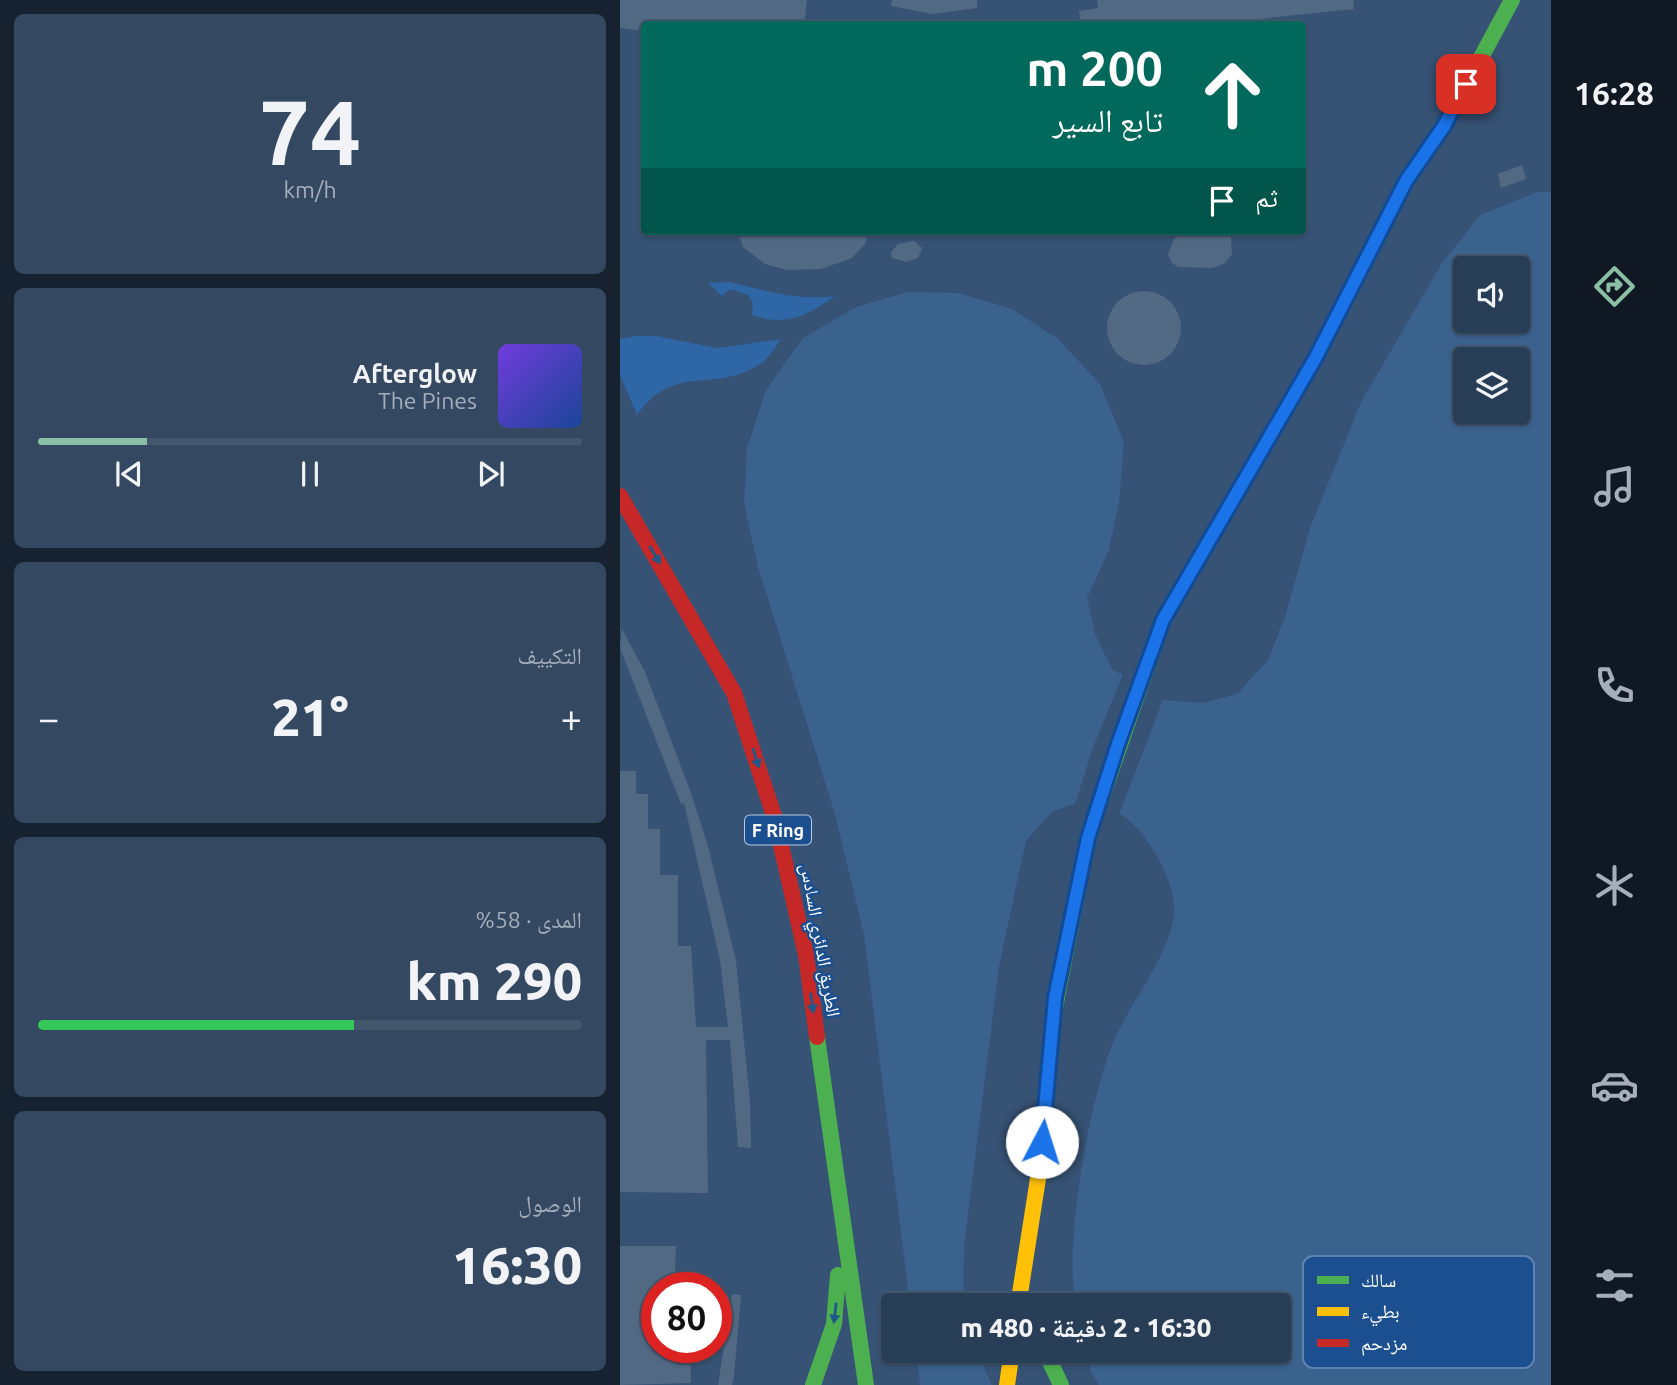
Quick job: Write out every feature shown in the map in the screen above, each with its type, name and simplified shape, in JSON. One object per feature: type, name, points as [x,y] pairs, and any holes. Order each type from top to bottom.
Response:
[{"type":"highway","points":[[1037,1293],[1040,1166],[1055,998],[1088,838],[1118,744],[1163,620],[1316,357],[1406,181],[1444,126],[1512,0]]},
{"type":"highway","name":"الطريق الدائري السادس","points":[[620,496],[734,693],[775,819],[806,955],[866,1385]]},
{"type":"highway","points":[[1020,1293],[1040,1166]]},
{"type":"highway","points":[[813,1385],[829,1345],[837,1307],[839,1196]]},
{"type":"highway","points":[[1007,1385],[1010,1363]]},
{"type":"highway","points":[[1051,1363],[1061,1385]]},
{"type":"shaded area","points":[[1537,192],[1551,192],[1551,1385],[1099,1385],[1089,1363],[1291,1363],[1291,1293],[1075,1293],[1073,1247],[1076,1210],[1088,1132],[1115,1038],[1158,961],[1171,929],[1174,901],[1165,872],[1149,844],[1130,821],[1116,812],[1085,800],[1052,812],[1026,841],[999,966],[964,1247],[963,1293],[909,1293],[864,935],[835,814],[758,567],[744,503],[747,448],[766,390],[803,338],[856,307],[908,292],[959,293],[1012,309],[1058,339],[1100,384],[1124,442],[1119,502],[1109,550],[1087,598],[1095,634],[1112,669],[1162,700],[1203,703],[1237,694],[1268,660],[1285,617],[1310,528],[1361,402],[1442,263],[1480,215]]},
{"type":"shaded area","points":[[730,282],[795,296],[835,296],[806,314],[776,320],[752,315],[753,303],[748,295],[730,289],[722,296],[708,283]]},
{"type":"shaded area","points":[[656,336],[717,348],[781,339],[769,356],[743,373],[681,383],[652,399],[637,415],[620,375],[620,339]]},
{"type":"shaded area","points":[[917,1363],[982,1363],[992,1385],[920,1385]]},
{"type":"pier","points":[[1124,672],[1164,697],[1118,817],[1085,804],[1074,807],[1094,745]]},
{"type":"building","points":[[620,0],[807,0],[804,21],[641,21],[641,31],[620,28]]},
{"type":"building","points":[[892,0],[977,0],[977,8],[932,14],[891,6]]},
{"type":"building","points":[[1097,0],[1353,0],[1354,9],[1240,21],[1081,21],[1079,11],[1098,8]]},
{"type":"building","points":[[1522,165],[1526,179],[1501,188],[1498,174]]},
{"type":"building","points":[[739,235],[868,235],[865,244],[852,258],[821,269],[786,270],[765,264],[743,247]]},
{"type":"building","points":[[1178,235],[1229,235],[1232,254],[1225,263],[1212,268],[1178,267],[1171,262],[1168,254]]},
{"type":"building","points":[[914,241],[922,248],[918,258],[906,262],[892,258],[891,252],[898,244]]},
{"type":"building","points":[[1144,291],[1165,297],[1175,307],[1181,328],[1175,349],[1165,359],[1144,365],[1123,359],[1113,349],[1107,328],[1113,307],[1123,297]]},
{"type":"building","points":[[622,629],[645,672],[690,790],[708,846],[736,961],[750,1101],[751,1148],[738,1147],[730,1040],[706,1040],[708,1193],[620,1192],[620,771],[636,771],[636,794],[648,794],[648,829],[660,829],[660,875],[678,875],[678,946],[691,946],[696,1027],[728,1027],[720,960],[684,803],[681,804],[620,648]]},
{"type":"building","points":[[620,1246],[676,1246],[675,1272],[641,1272],[641,1363],[690,1363],[691,1383],[620,1385]]},
{"type":"building","points":[[732,1294],[741,1295],[732,1385],[718,1385],[721,1363],[732,1363]]},
{"type":"traffic: fast","points":[[1464,89],[1512,0]]},
{"type":"traffic: fast","points":[[1053,1018],[1088,838],[1163,620],[1171,606]]},
{"type":"traffic: fast","points":[[817,1037],[866,1385]]},
{"type":"traffic: fast","points":[[813,1385],[834,1324],[838,1275]]},
{"type":"traffic: fast","points":[[1051,1363],[1061,1385]]},
{"type":"traffic: slow","points":[[1020,1293],[1040,1166],[1053,1018]]},
{"type":"traffic: slow","points":[[1007,1385],[1010,1363]]},
{"type":"traffic: jam","points":[[1171,606],[1316,357],[1406,181],[1444,126],[1464,89]]},
{"type":"traffic: jam","points":[[620,496],[734,693],[775,819],[806,955],[817,1037]]},
{"type":"route","points":[[1042,1142],[1055,998],[1088,838],[1118,744],[1163,620],[1316,357],[1406,181],[1444,126],[1466,84]]}]
